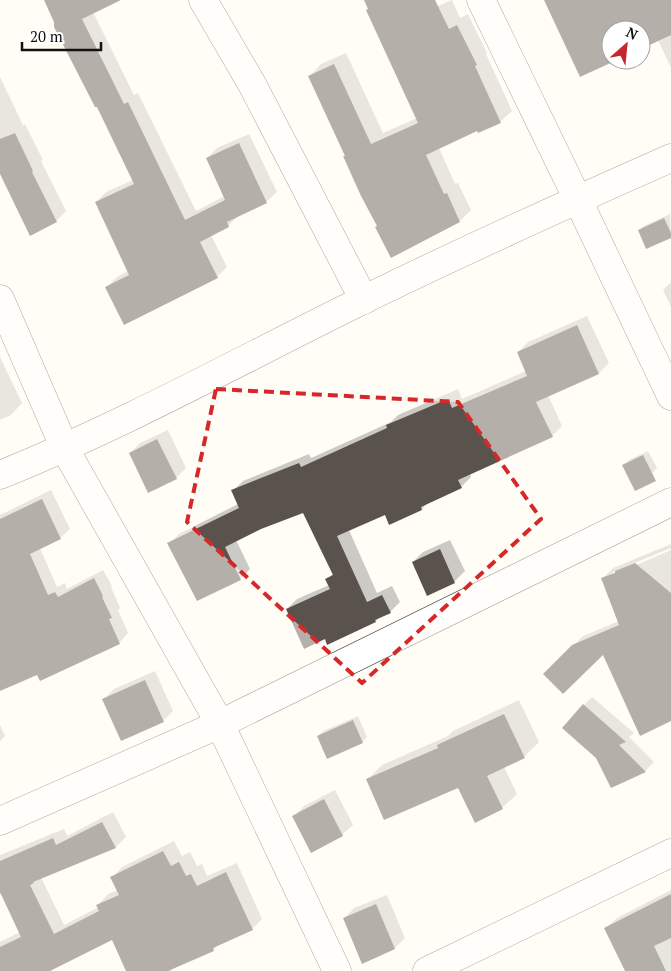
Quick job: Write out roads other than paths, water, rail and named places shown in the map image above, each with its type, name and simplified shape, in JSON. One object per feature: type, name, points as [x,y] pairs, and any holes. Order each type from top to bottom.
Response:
[{"type":"street","points":[[203,0],[252,86],[364,300]]},
{"type":"street","points":[[481,0],[671,396]]},
{"type":"street","points":[[0,475],[65,448],[364,300],[671,158]]},
{"type":"street","points":[[0,299],[65,448],[220,724],[337,971]]},
{"type":"street","points":[[0,821],[220,724],[671,502]]},
{"type":"street","points":[[427,971],[671,853]]}]
